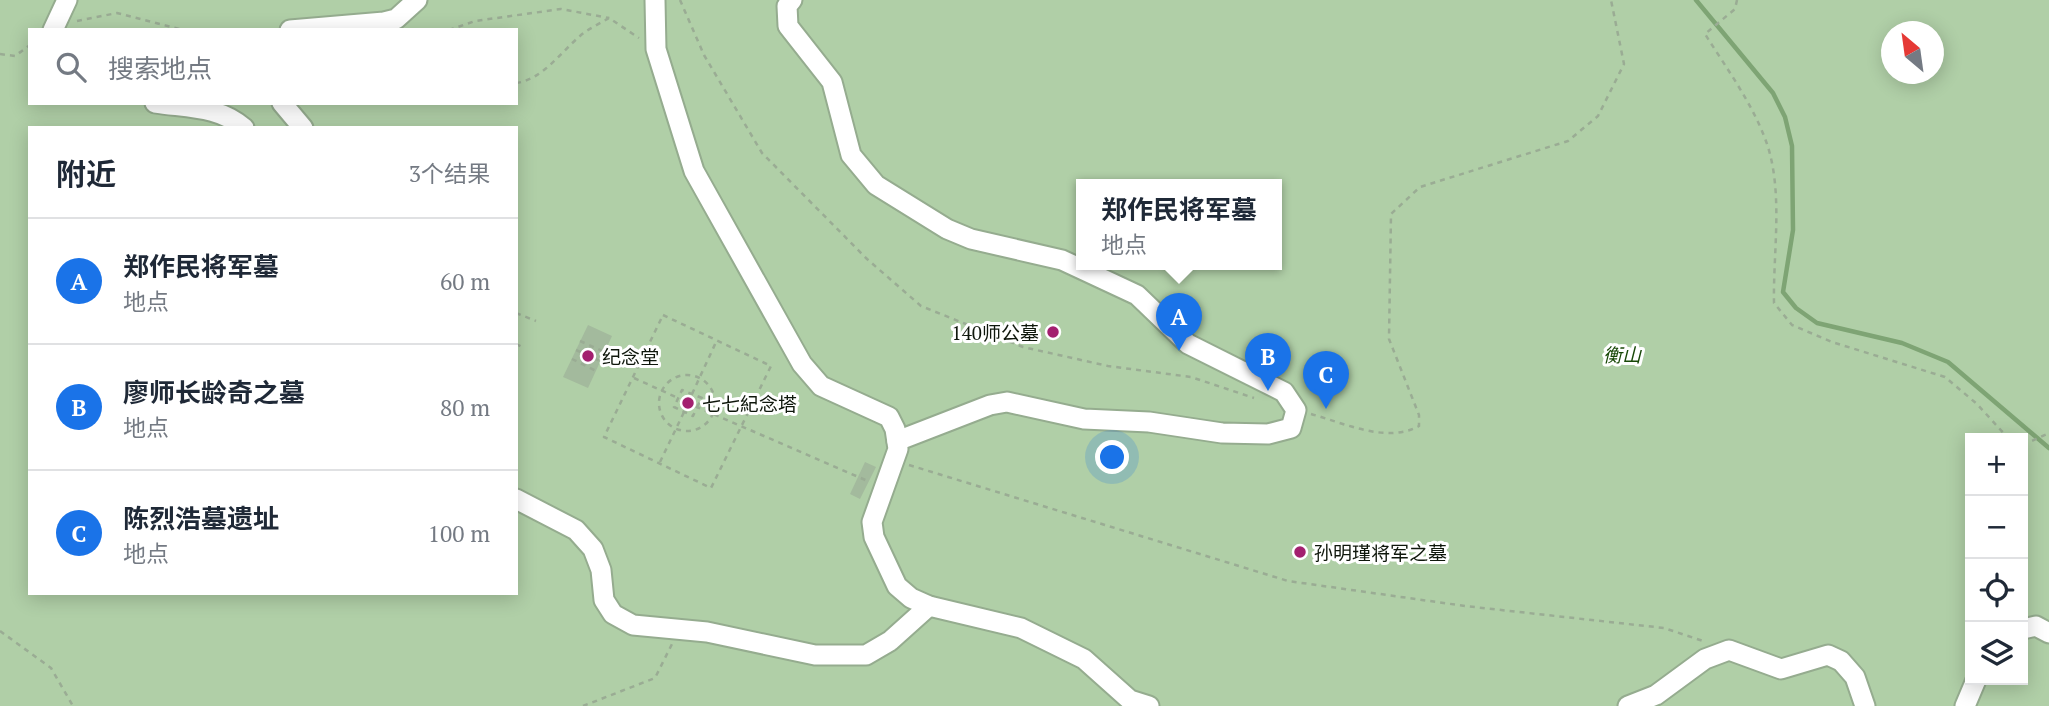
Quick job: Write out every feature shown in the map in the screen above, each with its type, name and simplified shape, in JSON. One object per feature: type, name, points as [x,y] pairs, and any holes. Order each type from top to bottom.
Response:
[{"type":"street","points":[[54,28],[67,0]]},
{"type":"street","points":[[314,28],[396,19],[417,0]]},
{"type":"street","points":[[655,0],[656,49],[694,171],[802,364],[821,386],[889,417],[896,451],[886,489],[872,523],[874,537],[897,586],[911,598],[929,606],[1021,628],[1084,659],[1130,700],[1149,706]]},
{"type":"street","points":[[792,0],[788,6],[788,26],[832,82],[851,155],[876,185],[947,229],[971,239],[1062,260],[1076,267]]},
{"type":"street","points":[[172,105],[215,110],[233,118],[242,126]]},
{"type":"street","points":[[284,105],[301,126]]},
{"type":"street","points":[[896,451],[990,405],[1007,402],[1084,419],[1149,422],[1222,433],[1268,434],[1291,428],[1296,410],[1284,392],[1188,344],[1137,295],[1083,270]]},
{"type":"street","points":[[518,500],[576,530],[593,549],[601,570],[604,600],[613,614],[633,625],[743,639],[815,656],[866,655],[890,641],[929,606]]},
{"type":"street","points":[[2028,628],[2036,626],[2049,633]]},
{"type":"street","points":[[1628,706],[1657,695],[1705,659],[1729,650],[1781,669],[1828,655],[1841,661],[1855,677],[1866,706]]},
{"type":"street","points":[[1965,706],[1974,685]]},
{"type":"path","points":[[680,0],[705,55],[762,153],[867,259],[921,306],[1023,347],[1108,366],[1191,377],[1262,400]]},
{"type":"path","points":[[1296,410],[1388,434],[1409,432],[1419,426],[1419,415],[1389,339],[1391,214],[1420,187],[1568,141],[1598,116],[1624,64],[1611,0]]},
{"type":"path","points":[[1737,0],[1735,9],[1705,34],[1741,93],[1768,147],[1775,190],[1774,303],[1792,325],[1832,342],[1944,377],[1977,404],[2003,433]]},
{"type":"path","points":[[455,28],[487,18],[561,9],[609,19],[656,49]]},
{"type":"path","points":[[58,28],[117,13],[175,28]]},
{"type":"path","points":[[518,83],[525,82],[555,61],[581,35],[609,19]]},
{"type":"path","points":[[0,54],[15,56],[28,47]]},
{"type":"path","points":[[518,313],[536,321]]},
{"type":"path","points":[[663,315],[771,366],[741,426],[711,488],[604,437],[663,315]]},
{"type":"path","points":[[692,394],[717,340]]},
{"type":"path","points":[[580,341],[605,352]]},
{"type":"path","points":[[518,345],[524,348]]},
{"type":"path","points":[[576,350],[600,361]]},
{"type":"path","points":[[572,359],[596,371]]},
{"type":"path","points":[[682,375],[699,377],[712,389],[715,397],[713,414],[700,428],[690,431],[676,428],[664,420],[660,411],[662,391],[673,378],[682,375]]},
{"type":"path","points":[[634,378],[678,398]]},
{"type":"path","points":[[682,390],[702,398],[693,416],[674,407],[678,398],[682,390]]},
{"type":"path","points":[[697,407],[886,489]]},
{"type":"path","points":[[659,463],[684,411]]},
{"type":"path","points":[[2028,442],[2049,433]]},
{"type":"path","points":[[896,451],[1288,581],[1465,606],[1664,628],[1703,641]]},
{"type":"path","points":[[583,706],[655,678],[680,629]]},
{"type":"path","points":[[0,631],[51,668],[73,706]]},
{"type":"green space","name":"衡山","points":[[0,0],[2049,0],[2049,706],[0,706]]},
{"type":"building","name":"纪念堂","points":[[588,325],[612,336],[588,388],[563,377]]},
{"type":"building","points":[[865,462],[876,467],[860,499],[850,494]]},
{"type":"waterway","points":[[1696,0],[1773,93],[1785,117],[1792,146],[1793,230],[1783,292],[1796,308],[1817,323],[1902,343],[1948,362],[2049,448]]},
{"type":"place","name":"140师公墓","points":[[1053,332]]},
{"type":"place","name":"郑作民将军墓","points":[[1179,351]]},
{"type":"place","name":"纪念堂","points":[[588,356]]},
{"type":"place","name":"廖师长龄奇之墓","points":[[1268,391]]},
{"type":"place","name":"七七紀念塔","points":[[688,403]]},
{"type":"place","name":"陈烈浩墓遗址","points":[[1326,409]]},
{"type":"place","name":"孙明瑾将军之墓","points":[[1300,552]]}]
